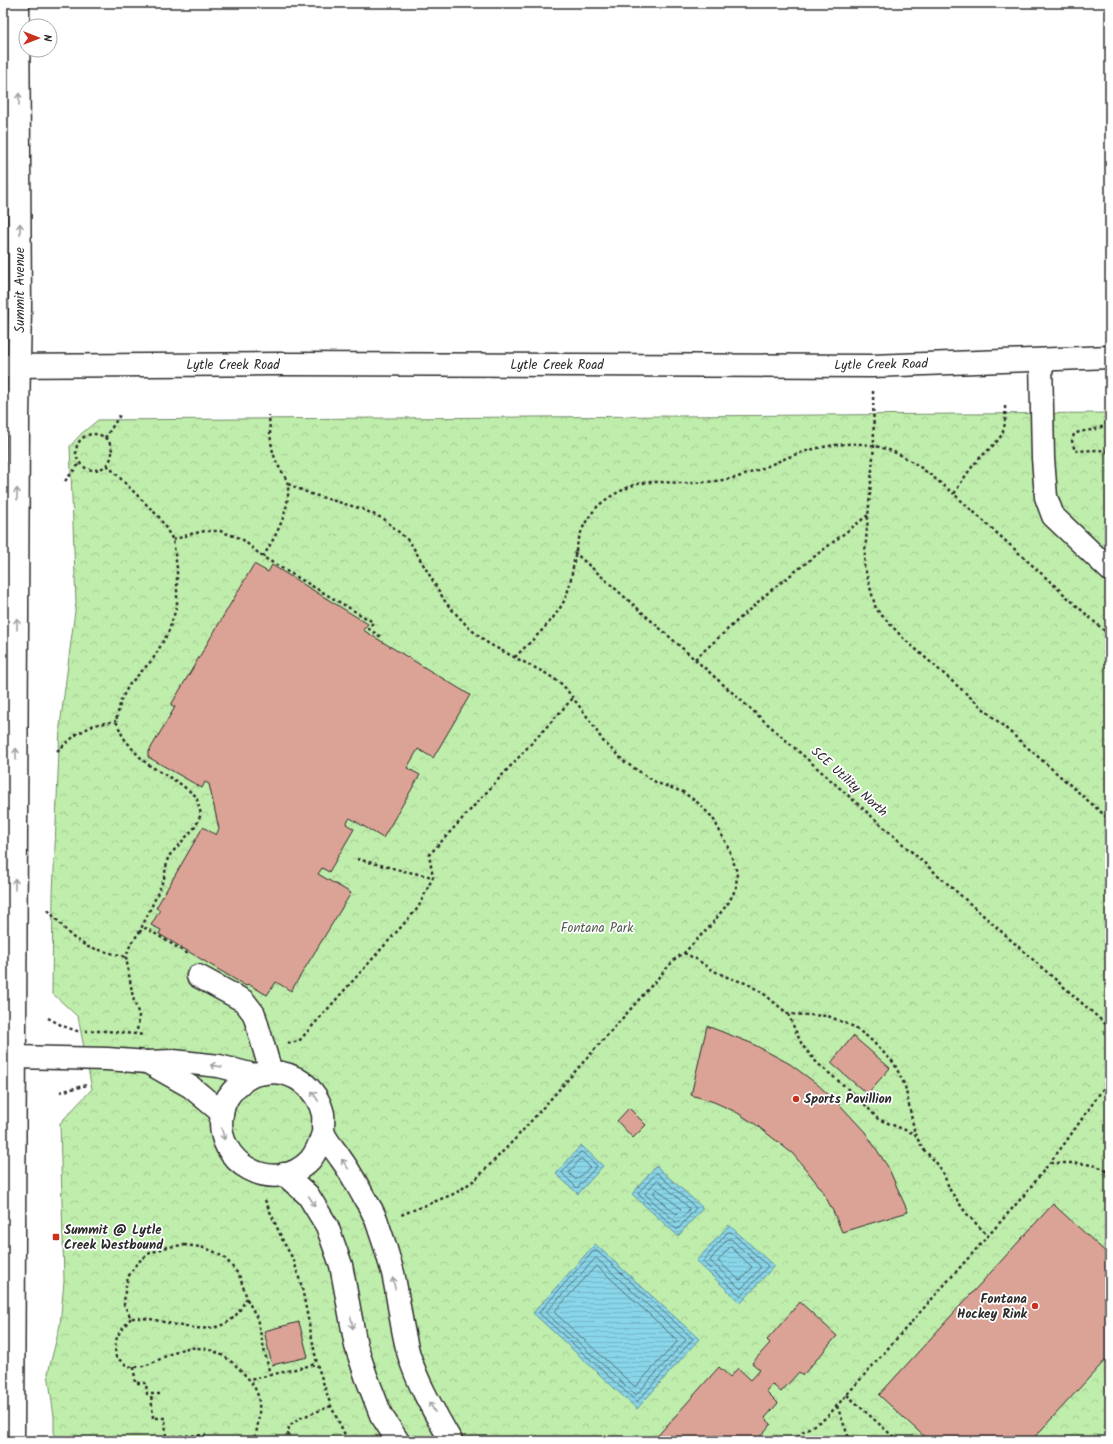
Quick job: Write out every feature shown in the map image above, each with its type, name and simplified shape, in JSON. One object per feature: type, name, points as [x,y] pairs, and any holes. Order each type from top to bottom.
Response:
[{"type":"main road","name":"Summit Avenue","points":[[13,1441],[14,1057],[11,366],[20,307],[18,3]]},
{"type":"main road","name":"Lytle Creek Road","points":[[11,366],[287,364],[872,366],[1110,357]]},
{"type":"main road","points":[[1041,360],[1043,458],[1046,497],[1053,516],[1110,570]]},
{"type":"main road","points":[[198,976],[244,1001],[254,1014],[262,1073]]},
{"type":"main road","points":[[14,1057],[107,1059],[147,1062],[172,1061],[219,1066],[262,1073],[281,1072],[290,1075],[306,1084],[318,1098],[323,1115],[323,1133],[318,1147],[310,1160],[298,1169],[284,1174],[267,1175],[250,1171],[236,1161],[226,1147],[221,1130],[222,1113],[228,1097],[239,1084],[262,1073]]},
{"type":"main road","points":[[147,1062],[191,1087],[222,1113]]},
{"type":"main road","points":[[323,1133],[349,1170],[376,1217],[393,1273],[402,1326],[409,1355],[420,1386],[451,1441]]},
{"type":"main road","points":[[284,1174],[308,1194],[327,1226],[341,1265],[356,1346],[381,1414],[398,1441]]},
{"type":"path","points":[[872,366],[874,445],[864,565],[876,609],[903,638],[1110,820]]},
{"type":"path","points":[[954,494],[977,461],[994,446],[1003,432],[1006,421],[1005,406]]},
{"type":"path","points":[[263,557],[279,529],[286,510],[288,484],[277,463],[271,445],[269,415]]},
{"type":"path","points":[[105,438],[120,416]]},
{"type":"path","points":[[1110,417],[1104,426],[1096,430],[1081,431],[1074,434],[1072,441],[1075,451],[1099,450],[1110,452]]},
{"type":"path","points":[[97,434],[105,438],[110,444],[112,450],[110,461],[107,465],[96,470],[90,470],[84,468],[80,463],[77,458],[77,445],[85,436],[97,434]]},
{"type":"path","points":[[516,657],[553,619],[566,595],[574,552],[584,526],[598,507],[618,492],[634,485],[656,482],[693,483],[733,478],[762,469],[791,456],[825,446],[849,444],[874,445],[894,452],[917,464],[954,494],[1110,636]]},
{"type":"path","points":[[65,481],[80,463]]},
{"type":"path","points":[[107,465],[159,517],[172,540],[177,568],[177,606],[168,633],[153,659],[129,685],[121,700],[116,721],[135,752],[147,764],[179,782],[196,796],[201,814],[196,826],[168,857],[164,878],[139,933],[131,943],[126,957],[133,998],[139,1015],[136,1033]]},
{"type":"path","points":[[288,484],[324,499],[362,509],[384,520],[410,542],[446,603],[469,628],[489,644],[547,674],[563,685],[589,718],[603,741],[626,763],[657,783],[683,792],[698,803],[713,818],[728,847],[737,872],[736,888],[729,902],[720,913],[684,953],[675,959],[516,1138],[477,1178],[456,1193],[397,1216]]},
{"type":"path","points":[[695,659],[770,591],[868,515]]},
{"type":"path","points":[[172,540],[205,531],[220,532],[242,539],[263,557],[373,622],[369,629],[381,637]]},
{"type":"path","name":"SCE Utility North","points":[[574,552],[1110,1028]]},
{"type":"path","points":[[286,1040],[290,1043],[300,1041],[418,908],[433,877],[429,856],[573,698]]},
{"type":"path","points":[[57,751],[77,734],[94,725],[116,721]]},
{"type":"path","points":[[357,859],[433,877]]},
{"type":"path","points":[[48,910],[71,936],[88,947],[126,957]]},
{"type":"path","points":[[684,953],[728,978],[748,984],[764,994],[788,1014],[802,1045],[817,1063],[860,1099],[878,1119],[915,1134]]},
{"type":"path","points":[[788,1014],[828,1016],[852,1026],[868,1037],[894,1063],[905,1086],[915,1134],[923,1149],[936,1162],[944,1175],[950,1190],[966,1213],[988,1236]]},
{"type":"path","points":[[794,1441],[802,1432],[826,1418],[1027,1192],[1081,1122],[1110,1078]]},
{"type":"path","points":[[60,1092],[90,1084]]},
{"type":"path","points":[[1050,1163],[1085,1164],[1106,1170],[1110,1173]]},
{"type":"path","points":[[264,1197],[283,1241],[294,1261],[302,1288],[317,1364],[331,1406],[348,1441]]},
{"type":"path","points":[[131,1318],[124,1305],[125,1291],[128,1277],[136,1263],[150,1253],[167,1247],[184,1245],[201,1246],[214,1251],[226,1259],[239,1275],[247,1298],[257,1318],[270,1375]]},
{"type":"path","points":[[131,1318],[154,1320],[175,1326],[199,1329],[221,1326],[235,1317],[247,1298]]},
{"type":"path","points":[[131,1318],[119,1332],[114,1344],[116,1357],[123,1363],[134,1367],[147,1365],[177,1350],[189,1348],[200,1348],[218,1352],[234,1362],[249,1380],[258,1395],[259,1408],[257,1431],[254,1441]]},
{"type":"path","points":[[249,1380],[317,1364]]},
{"type":"path","points":[[134,1367],[135,1384],[146,1383],[147,1394],[160,1394]]},
{"type":"path","points":[[151,1394],[153,1418],[165,1418],[166,1437],[206,1435]]},
{"type":"path","points":[[847,1395],[898,1441]]},
{"type":"path","points":[[292,1441],[288,1434],[289,1426],[300,1418],[331,1406]]},
{"type":"path","points":[[837,1406],[850,1441]]},
{"type":"path","points":[[180,1436],[180,1441]]},
{"type":"green space","name":"Fontana Park","points":[[1110,413],[1110,1441],[54,1441],[54,1417],[48,1373],[60,1325],[64,1281],[60,1123],[92,1089],[78,1017],[52,993],[53,894],[60,726],[76,603],[70,446],[82,433],[98,420]]},
{"type":"water","points":[[581,1145],[603,1166],[578,1194],[556,1174]]},
{"type":"water","points":[[656,1166],[703,1208],[678,1236],[632,1194]]},
{"type":"water","points":[[729,1225],[774,1266],[741,1303],[696,1261]]},
{"type":"water","points":[[595,1244],[699,1339],[637,1409],[533,1313]]},
{"type":"building","points":[[254,564],[268,572],[272,565],[368,624],[363,630],[470,695],[433,758],[418,749],[407,768],[420,775],[383,838],[350,818],[346,824],[354,829],[329,872],[322,868],[318,874],[351,893],[291,991],[276,982],[267,995],[248,984],[246,986],[159,934],[161,930],[151,925],[160,910],[156,908],[203,827],[216,835],[219,829],[209,784],[205,782],[202,788],[148,757],[148,753],[175,707],[171,705]]},
{"type":"building","points":[[707,1026],[751,1043],[790,1064],[817,1084],[841,1106],[865,1132],[888,1167],[908,1212],[842,1232],[822,1190],[793,1154],[755,1124],[736,1112],[714,1102],[691,1095]]},
{"type":"building","points":[[853,1036],[890,1068],[867,1094],[831,1063]]},
{"type":"building","points":[[629,1108],[646,1125],[633,1138],[617,1121]]},
{"type":"building","name":"Fontana Hockey Rink","points":[[1053,1204],[1110,1256],[1110,1355],[1031,1441],[929,1441],[879,1395]]},
{"type":"building","points":[[800,1302],[837,1336],[803,1375],[799,1372],[781,1392],[772,1384],[766,1391],[778,1403],[765,1418],[771,1424],[757,1440],[759,1441],[653,1441],[719,1367],[730,1377],[738,1368],[751,1380],[760,1370],[752,1363],[770,1343],[767,1340]]},
{"type":"building","points":[[299,1322],[308,1357],[272,1365],[264,1331]]},
{"type":"place","name":"Sports Pavillion","points":[[796,1099]]},
{"type":"place","name":"Summit @ Lytle Creek Westbound","points":[[56,1237]]},
{"type":"place","name":"Fontana Hockey Rink","points":[[1035,1306]]}]
